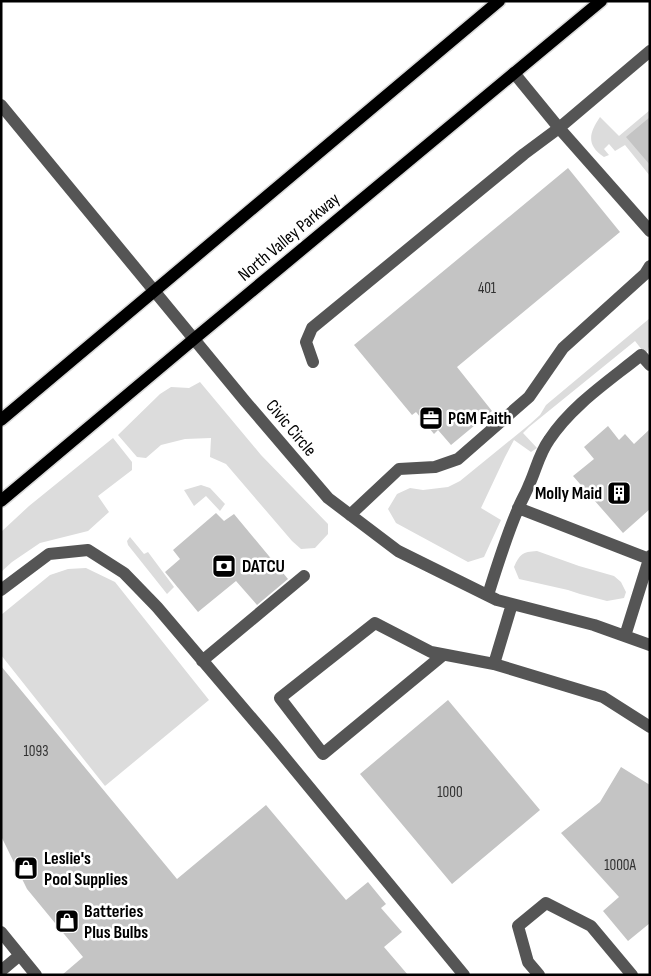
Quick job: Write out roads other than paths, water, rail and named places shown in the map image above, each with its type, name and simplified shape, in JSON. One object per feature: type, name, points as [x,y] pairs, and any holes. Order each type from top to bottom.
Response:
[{"type":"main road","points":[[1,420],[499,1]]},
{"type":"main road","name":"North Valley Parkway","points":[[1,501],[601,1]]},
{"type":"street","points":[[313,362],[306,342],[312,328],[524,154],[559,128],[650,51]]},
{"type":"street","points":[[514,73],[559,128],[650,231]]},
{"type":"street","name":"Civic Circle","points":[[3,110],[328,498],[398,551],[497,600],[594,626],[650,645]]},
{"type":"street","points":[[350,515],[399,469],[435,467],[458,459],[529,397],[563,348],[645,274],[650,266]]},
{"type":"street","points":[[488,595],[518,508],[548,441],[582,403],[641,355],[650,365]]},
{"type":"street","points":[[518,508],[649,557],[625,636]]},
{"type":"street","points":[[1,590],[49,554],[88,550],[124,573],[157,607],[272,742],[464,975]]},
{"type":"street","points":[[202,662],[304,576]]},
{"type":"street","points":[[494,664],[512,604]]},
{"type":"street","points":[[443,654],[323,754],[280,698],[375,623],[430,652],[443,654],[494,664],[603,697],[650,727]]},
{"type":"street","points":[[539,975],[528,962],[518,926],[546,903],[591,926],[632,975]]},
{"type":"street","points":[[1,932],[36,975]]},
{"type":"street","points":[[1,971],[20,955]]},
{"type":"place","name":"PGM Faith","points":[[431,418]]},
{"type":"place","name":"Molly Maid","points":[[619,493]]},
{"type":"place","name":"DATCU","points":[[224,566]]},
{"type":"place","name":"Leslie's Pool Supplies","points":[[26,868]]},
{"type":"place","name":"Batteries Plus Bulbs","points":[[67,921]]}]
